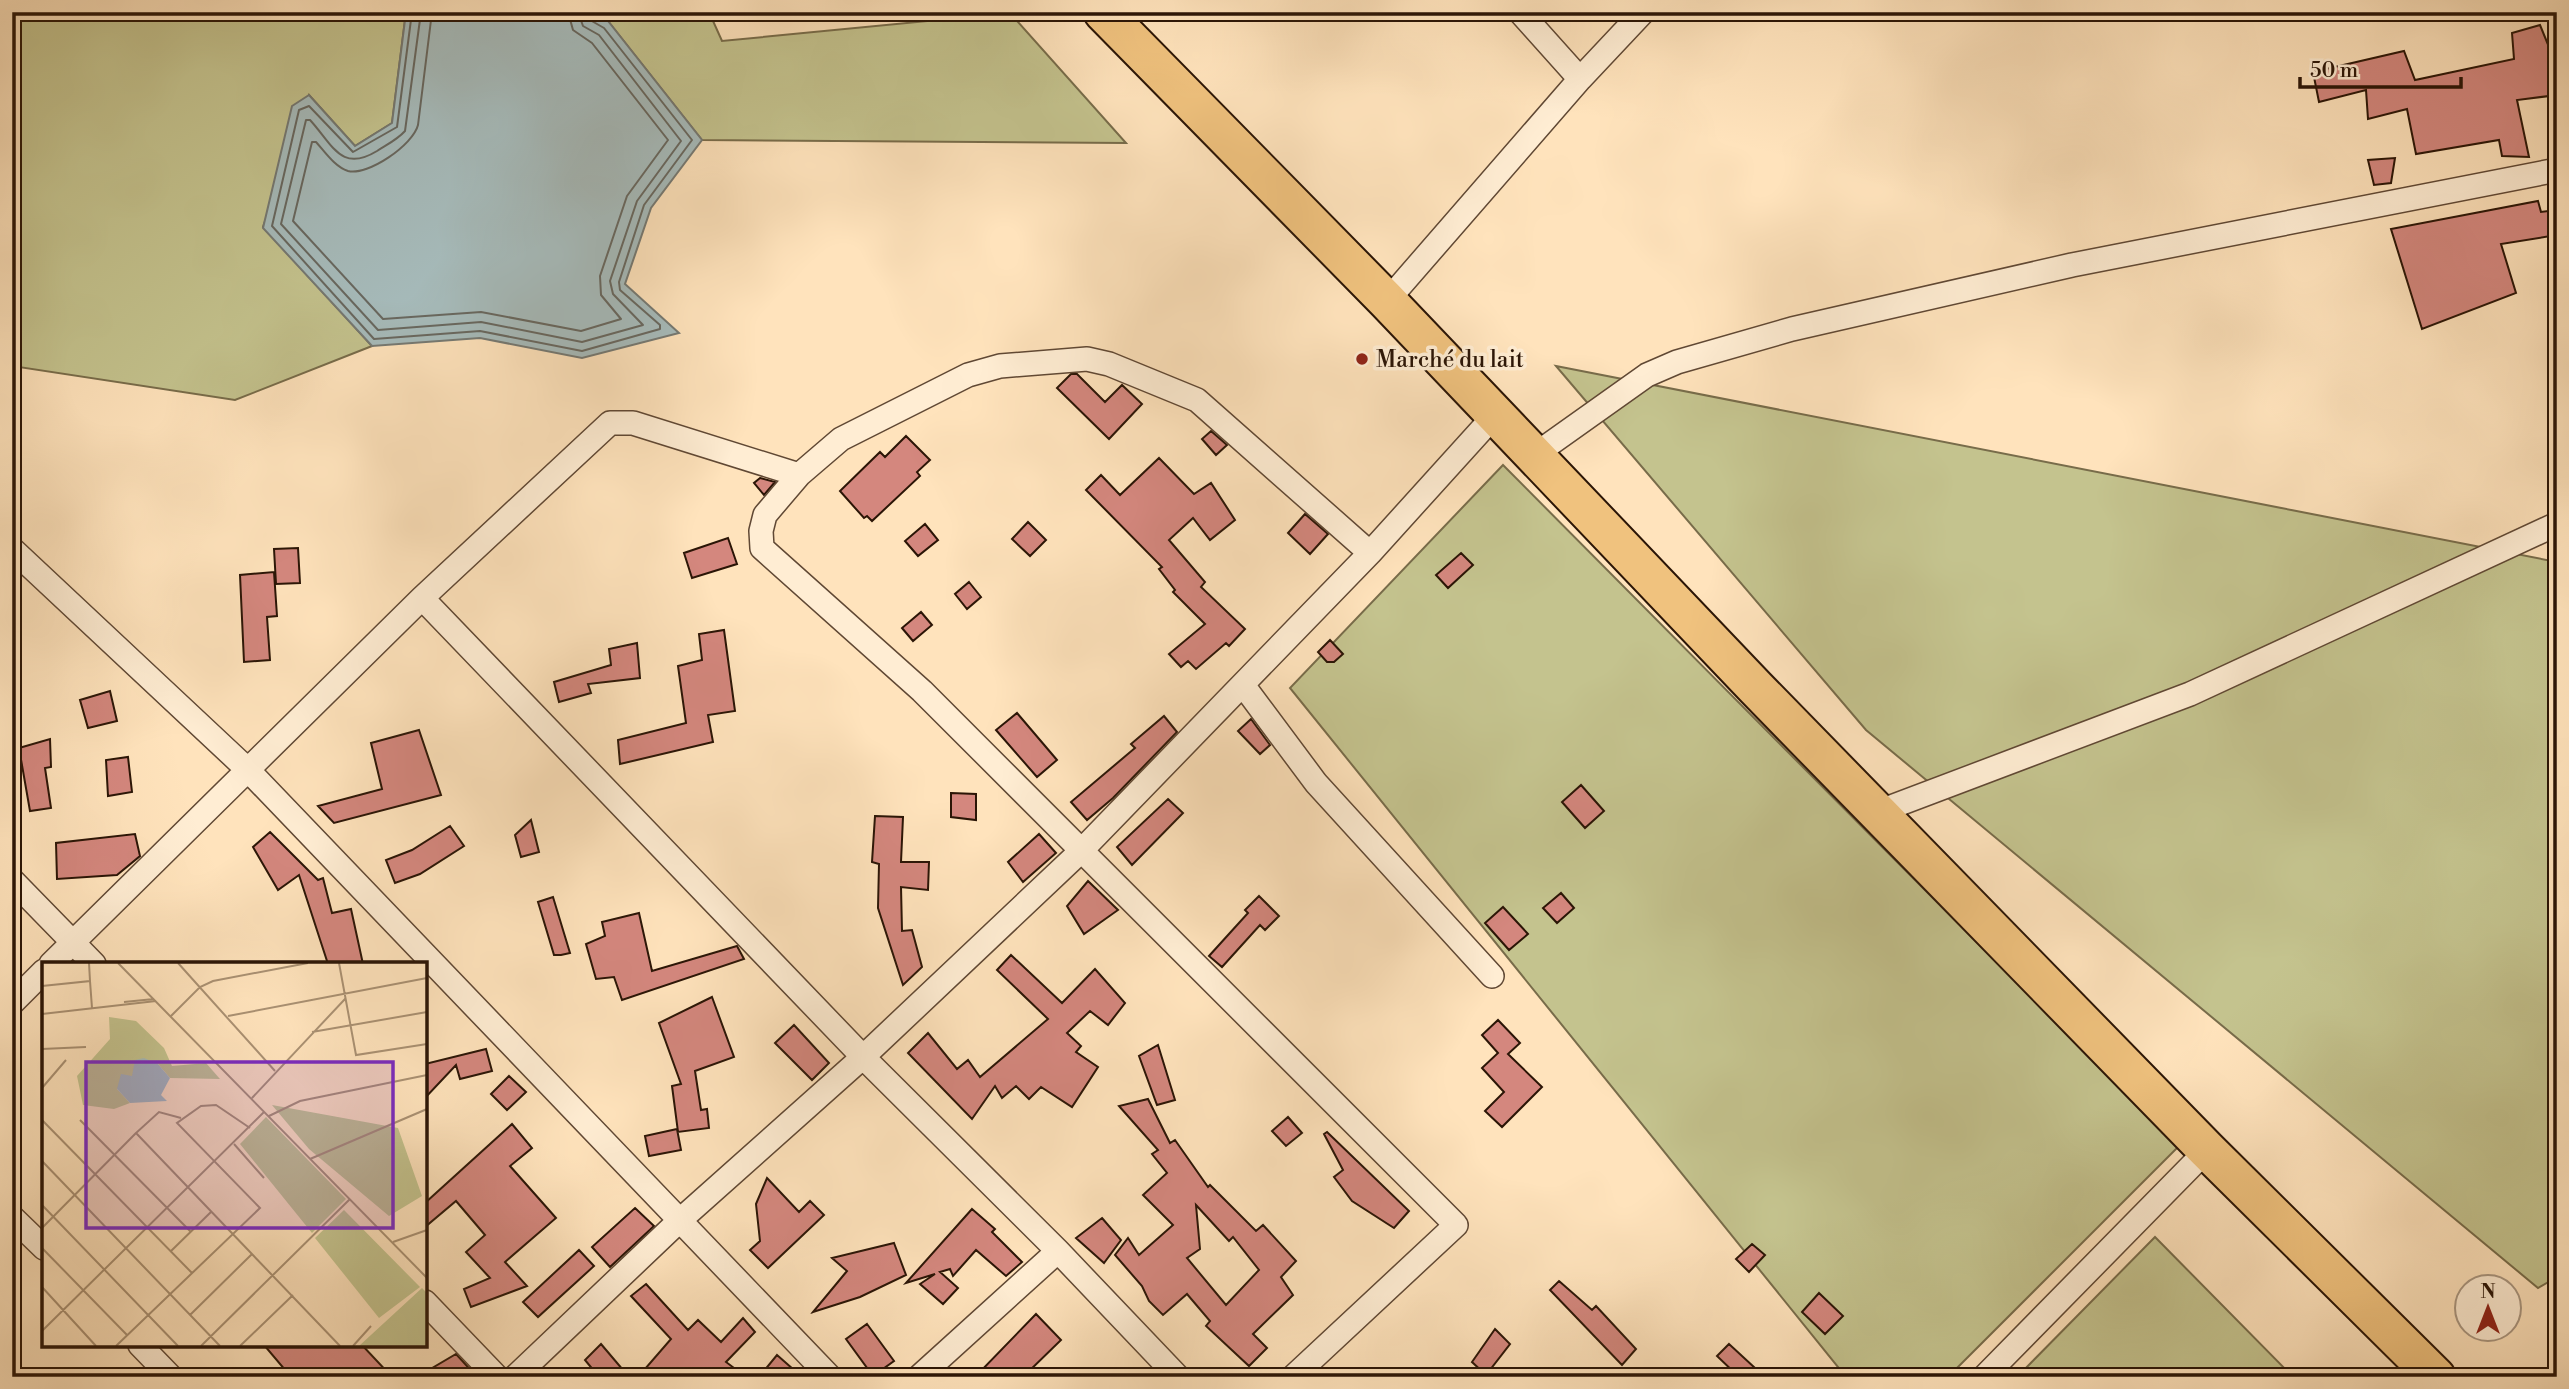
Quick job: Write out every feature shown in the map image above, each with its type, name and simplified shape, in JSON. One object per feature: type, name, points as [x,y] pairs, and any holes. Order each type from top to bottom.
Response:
[{"type":"highway","points":[[1103,12],[1387,301],[1494,416],[2207,1150],[2436,1377]]},
{"type":"street","points":[[1520,12],[1580,79]]},
{"type":"street","points":[[1387,301],[1580,79],[1643,12]]},
{"type":"street","points":[[1533,456],[1647,375],[1677,362],[1792,329],[2072,265],[2557,170]]},
{"type":"street","points":[[1293,1377],[1456,1226],[922,691],[762,548],[761,531],[765,515],[799,475],[841,439],[968,375],[1000,366],[1087,359],[1109,364],[1197,400],[1370,552]]},
{"type":"street","points":[[515,1377],[678,1222],[863,1057],[1081,851],[1370,552],[1494,416]]},
{"type":"street","points":[[53,962],[422,598],[610,423],[634,423],[799,475]]},
{"type":"street","points":[[1878,812],[2190,694],[2557,524]]},
{"type":"street","points":[[12,548],[248,770],[678,1222],[830,1377]]},
{"type":"street","points":[[422,598],[863,1057],[1058,1251],[1178,1377]]},
{"type":"street","points":[[1243,685],[1316,783],[1492,976]]},
{"type":"street","points":[[12,880],[92,962]]},
{"type":"street","points":[[12,1003],[42,973]]},
{"type":"street","points":[[1984,1377],[2207,1150]]},
{"type":"street","points":[[12,1217],[42,1246]]},
{"type":"street","points":[[919,1377],[1058,1251]]},
{"type":"street","points":[[427,1304],[497,1377]]},
{"type":"street","points":[[142,1347],[171,1377]]},
{"type":"shaded area","points":[[12,12],[406,12],[392,123],[355,146],[309,95],[263,227],[372,346],[235,400],[12,366]]},
{"type":"shaded area","points":[[587,12],[709,12],[722,41],[1010,13],[1126,143],[702,140],[608,21]]},
{"type":"shaded area","points":[[1556,366],[2557,562],[2557,1277],[2538,1288],[1866,730]]},
{"type":"shaded area","points":[[1503,465],[2179,1146],[1948,1377],[1846,1377],[1290,688]]},
{"type":"shaded area","points":[[2155,1237],[2293,1377],[2017,1377]]},
{"type":"water","points":[[406,12],[587,12],[608,21],[702,140],[651,208],[625,284],[679,333],[582,358],[480,338],[372,346],[263,228],[292,106],[309,95],[355,146],[392,123]]},
{"type":"building","points":[[2540,25],[2551,52],[2557,52],[2557,95],[2517,100],[2529,157],[2502,156],[2499,140],[2416,154],[2407,109],[2368,119],[2366,90],[2319,102],[2313,72],[2404,51],[2415,80],[2514,59],[2512,33]]},
{"type":"building","points":[[2395,158],[2391,183],[2374,185],[2368,160]]},
{"type":"building","points":[[2538,201],[2541,212],[2557,210],[2557,235],[2501,244],[2516,293],[2422,329],[2391,229]]},
{"type":"building","points":[[1071,374],[1077,374],[1105,402],[1122,385],[1142,404],[1109,439],[1057,388]]},
{"type":"building","points":[[1211,431],[1227,445],[1216,455],[1202,439]]},
{"type":"building","points":[[906,436],[930,460],[917,472],[920,476],[872,521],[867,516],[864,518],[840,491],[880,452],[885,457]]},
{"type":"building","points":[[1159,458],[1194,494],[1211,483],[1235,520],[1210,540],[1193,518],[1169,540],[1205,582],[1201,587],[1245,629],[1229,646],[1226,643],[1196,669],[1188,661],[1181,667],[1169,654],[1205,624],[1173,592],[1175,590],[1159,569],[1162,567],[1086,490],[1101,475],[1120,495]]},
{"type":"building","points":[[760,478],[775,482],[764,495],[754,483]]},
{"type":"building","points":[[1305,514],[1328,534],[1310,554],[1288,533]]},
{"type":"building","points":[[1028,522],[1046,540],[1030,556],[1012,539]]},
{"type":"building","points":[[925,524],[938,540],[918,556],[905,541]]},
{"type":"building","points":[[728,538],[737,564],[692,578],[684,553]]},
{"type":"building","points":[[298,548],[300,583],[276,584],[274,549]]},
{"type":"building","points":[[1461,553],[1473,565],[1448,588],[1436,575]]},
{"type":"building","points":[[274,572],[277,616],[267,617],[270,660],[244,662],[240,575]]},
{"type":"building","points":[[969,582],[981,597],[967,609],[955,594]]},
{"type":"building","points":[[921,612],[932,625],[913,641],[902,628]]},
{"type":"building","points":[[724,630],[735,711],[708,715],[713,742],[620,764],[618,740],[686,723],[678,666],[702,660],[699,634]]},
{"type":"building","points":[[1330,640],[1343,654],[1334,662],[1327,662],[1318,652]]},
{"type":"building","points":[[637,643],[640,678],[588,684],[591,693],[559,702],[554,682],[611,665],[609,649]]},
{"type":"building","points":[[110,691],[117,721],[88,728],[80,700]]},
{"type":"building","points":[[1017,713],[1057,760],[1037,777],[996,730]]},
{"type":"building","points":[[1164,716],[1177,732],[1113,798],[1087,820],[1071,802],[1135,748],[1131,744]]},
{"type":"building","points":[[1251,719],[1270,745],[1260,754],[1238,731]]},
{"type":"building","points":[[419,730],[441,795],[334,823],[318,806],[382,789],[371,743]]},
{"type":"building","points":[[50,739],[51,767],[45,768],[51,808],[30,811],[19,748]]},
{"type":"building","points":[[128,757],[132,792],[108,796],[106,760]]},
{"type":"building","points":[[1581,785],[1604,811],[1585,828],[1562,802]]},
{"type":"building","points":[[951,793],[976,794],[976,820],[951,817]]},
{"type":"building","points":[[1168,799],[1183,813],[1132,865],[1117,847]]},
{"type":"building","points":[[875,816],[903,817],[901,862],[929,862],[928,890],[901,887],[902,931],[912,930],[922,967],[903,985],[878,908],[879,864],[872,862]]},
{"type":"building","points":[[531,820],[539,852],[521,857],[515,835]]},
{"type":"building","points":[[450,826],[464,846],[420,874],[395,883],[386,860],[412,850]]},
{"type":"building","points":[[270,832],[318,880],[323,878],[332,913],[351,909],[363,962],[327,962],[299,875],[278,890],[253,847]]},
{"type":"building","points":[[135,834],[140,856],[117,875],[57,879],[56,843]]},
{"type":"building","points":[[1039,834],[1056,853],[1023,882],[1008,862]]},
{"type":"building","points":[[1088,881],[1118,910],[1084,934],[1067,906]]},
{"type":"building","points":[[1561,893],[1574,908],[1557,923],[1543,908]]},
{"type":"building","points":[[1259,896],[1279,916],[1265,930],[1260,925],[1222,967],[1209,956],[1248,913],[1245,910]]},
{"type":"building","points":[[553,897],[570,953],[561,955],[554,955],[538,902]]},
{"type":"building","points":[[1503,907],[1528,934],[1509,950],[1485,923]]},
{"type":"building","points":[[639,913],[652,971],[737,946],[744,959],[622,1000],[614,977],[596,979],[586,944],[605,936],[602,922]]},
{"type":"building","points":[[1011,955],[1062,1003],[1095,969],[1125,1003],[1108,1025],[1090,1011],[1067,1033],[1081,1046],[1076,1052],[1098,1067],[1072,1107],[1041,1087],[1029,1099],[1016,1086],[1002,1098],[995,1086],[972,1119],[908,1053],[928,1033],[957,1069],[968,1060],[980,1077],[1048,1019],[997,970]]},
{"type":"building","points":[[712,997],[734,1057],[695,1071],[701,1110],[707,1109],[709,1128],[678,1132],[672,1086],[681,1084],[659,1023]]},
{"type":"building","points":[[1498,1020],[1520,1043],[1508,1054],[1542,1087],[1502,1127],[1485,1111],[1504,1092],[1482,1068],[1498,1053],[1482,1035]]},
{"type":"building","points":[[794,1025],[829,1063],[812,1080],[775,1043]]},
{"type":"building","points":[[1158,1045],[1175,1100],[1157,1105],[1139,1056]]},
{"type":"building","points":[[486,1049],[492,1071],[460,1079],[456,1065],[427,1096],[427,1064]]},
{"type":"building","points":[[509,1076],[526,1092],[507,1110],[491,1094]]},
{"type":"building","points":[[1148,1099],[1170,1143],[1175,1140],[1208,1187],[1210,1185],[1256,1231],[1263,1225],[1296,1261],[1281,1277],[1293,1295],[1253,1334],[1267,1348],[1249,1366],[1206,1326],[1210,1321],[1187,1294],[1163,1315],[1149,1301],[1142,1286],[1115,1255],[1128,1238],[1139,1255],[1173,1225],[1143,1195],[1167,1173],[1152,1154],[1158,1150],[1119,1106]],"holes":[[[1196,1205],[1229,1241],[1233,1237],[1259,1270],[1226,1305],[1187,1258],[1200,1249]]]},
{"type":"building","points":[[1288,1117],[1302,1133],[1286,1146],[1272,1131]]},
{"type":"building","points":[[512,1124],[532,1148],[510,1166],[556,1218],[505,1262],[527,1286],[471,1307],[464,1289],[490,1278],[466,1252],[485,1235],[456,1201],[427,1225],[427,1201]]},
{"type":"building","points":[[677,1129],[681,1150],[649,1156],[645,1136]]},
{"type":"building","points":[[1327,1132],[1409,1211],[1394,1228],[1352,1201],[1334,1177],[1343,1170],[1324,1134]]},
{"type":"building","points":[[767,1178],[799,1212],[810,1201],[824,1215],[768,1268],[750,1250],[760,1241],[756,1204]]},
{"type":"building","points":[[635,1208],[654,1226],[610,1267],[592,1247]]},
{"type":"building","points":[[972,1209],[995,1229],[992,1232],[1022,1262],[1006,1276],[976,1250],[953,1276],[950,1269],[940,1272],[958,1288],[943,1304],[920,1284],[935,1274],[906,1283]]},
{"type":"building","points":[[1102,1218],[1121,1240],[1104,1263],[1076,1238]]},
{"type":"building","points":[[894,1243],[906,1275],[860,1297],[813,1312],[847,1271],[832,1258]]},
{"type":"building","points":[[1752,1244],[1765,1255],[1749,1272],[1736,1259]]},
{"type":"building","points":[[579,1250],[594,1266],[538,1317],[523,1302]]},
{"type":"building","points":[[1559,1281],[1592,1310],[1596,1306],[1636,1349],[1622,1365],[1550,1290]]},
{"type":"building","points":[[646,1284],[688,1330],[698,1320],[721,1342],[743,1318],[755,1332],[726,1362],[746,1377],[638,1377],[671,1339],[631,1296]]},
{"type":"building","points":[[1819,1293],[1843,1316],[1825,1334],[1802,1312]]},
{"type":"building","points":[[1036,1314],[1061,1340],[1023,1377],[975,1377]]},
{"type":"building","points":[[867,1324],[894,1361],[873,1376],[846,1339]]},
{"type":"building","points":[[1495,1329],[1510,1344],[1486,1375],[1472,1362]]},
{"type":"building","points":[[601,1344],[629,1377],[599,1377],[585,1360]]},
{"type":"building","points":[[1729,1344],[1755,1368],[1745,1377],[1739,1377],[1717,1356]]},
{"type":"building","points":[[266,1347],[364,1347],[392,1377],[291,1377]]},
{"type":"building","points":[[456,1354],[477,1377],[417,1377]]},
{"type":"building","points":[[777,1355],[802,1377],[759,1377]]},
{"type":"place","name":"Marché du lait","points":[[1362,359]]}]
